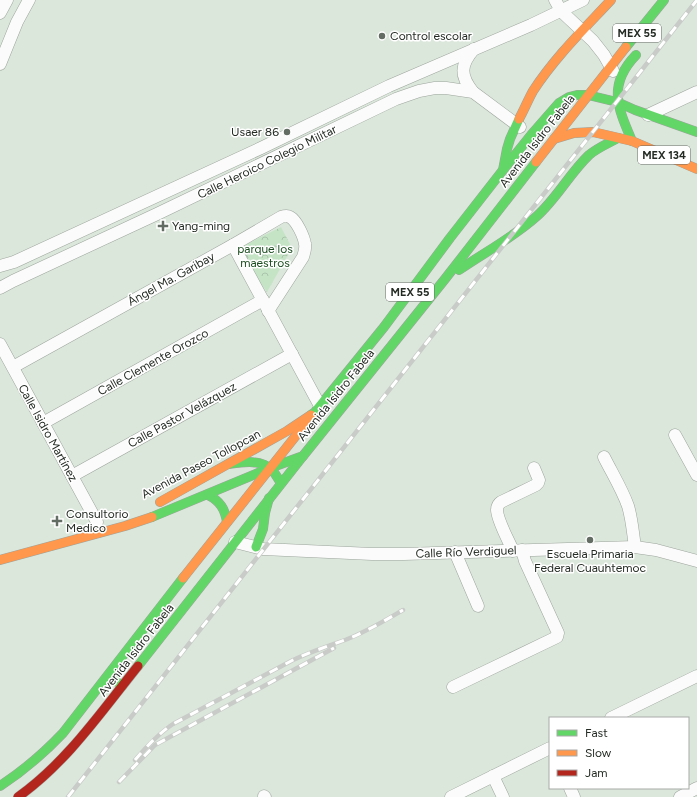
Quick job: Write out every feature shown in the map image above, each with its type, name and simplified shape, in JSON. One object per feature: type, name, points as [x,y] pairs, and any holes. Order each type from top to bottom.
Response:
[{"type":"main road","name":"Avenida Isidro Fabela","points":[[0,786],[20,772],[50,747],[63,733],[227,522],[384,327],[450,238],[504,170],[507,149],[516,125],[532,95],[547,72],[611,0]]},
{"type":"main road","name":"Avenida Isidro Fabela","points":[[18,797],[34,785],[64,757],[82,737],[269,498],[445,279],[664,0]]},
{"type":"main road","points":[[632,141],[617,102],[617,89],[623,72],[640,50]]},
{"type":"main road","name":"MEX 134","points":[[588,95],[617,102],[648,115],[697,132]]},
{"type":"main road","name":"MEX 55","points":[[504,170],[531,135],[559,103],[569,97],[588,95]]},
{"type":"main road","name":"MEX 134","points":[[554,139],[574,133],[593,132],[632,141],[697,169]]},
{"type":"main road","points":[[445,279],[529,223],[547,205],[590,154],[618,138]]},
{"type":"main road","name":"Avenida Paseo Tollopcan","points":[[153,505],[170,497],[287,431],[318,409]]},
{"type":"main road","name":"Avenida Paseo Tollopcan","points":[[0,560],[165,513],[270,468],[303,456]]},
{"type":"main road","points":[[229,464],[250,462],[262,464],[270,468],[281,483]]},
{"type":"main road","points":[[208,495],[222,505],[225,510],[227,522]]},
{"type":"main road","points":[[256,547],[263,529],[269,498]]},
{"type":"main road","points":[[109,675],[122,686]]},
{"type":"street","points":[[0,13],[7,0]]},
{"type":"street","points":[[0,64],[17,22],[29,0]]},
{"type":"street","points":[[555,0],[561,11],[583,30],[604,55],[624,93],[635,110]]},
{"type":"street","points":[[575,2],[583,30]]},
{"type":"street","name":"Calle Heroico Colegio Militar","points":[[0,266],[14,262],[235,160],[390,86],[532,25],[561,11],[575,2]]},
{"type":"street","points":[[473,92],[466,82],[463,72],[466,60],[474,49]]},
{"type":"street","name":"Calle Heroico Colegio Militar","points":[[0,288],[396,99],[419,91],[435,88],[446,88],[473,92],[531,135]]},
{"type":"street","points":[[648,115],[697,92]]},
{"type":"street","name":"MEX 134","points":[[531,135],[554,139]]},
{"type":"street","points":[[235,160],[241,174]]},
{"type":"street","name":"Ángel Ma. Garibay","points":[[13,367],[281,217],[291,217],[302,233],[305,243],[305,250],[303,257],[266,305]]},
{"type":"street","points":[[67,237],[75,252]]},
{"type":"street","points":[[233,245],[292,354],[318,409]]},
{"type":"street","name":"Calle Clemente Orozco","points":[[43,423],[266,305]]},
{"type":"street","name":"Calle Isidro Martínez","points":[[0,344],[97,522]]},
{"type":"street","name":"Calle Pastor Velázquez","points":[[72,476],[292,354]]},
{"type":"street","points":[[675,435],[697,475]]},
{"type":"street","points":[[604,457],[628,507],[635,547]]},
{"type":"street","points":[[453,687],[558,636],[558,633],[525,561],[517,551],[498,518],[497,511],[498,505],[501,502],[538,483],[539,480],[534,468]]},
{"type":"street","name":"Calle Río Verdiguel","points":[[236,542],[263,550],[372,554],[635,547],[695,559]]},
{"type":"street","points":[[455,552],[478,606]]},
{"type":"street","points":[[613,717],[697,676]]},
{"type":"street","points":[[451,797],[549,748]]},
{"type":"street","points":[[493,776],[504,797]]},
{"type":"street","points":[[680,797],[697,788]]},
{"type":"green space","name":"parque los maestros","points":[[281,227],[292,248],[267,292],[250,269],[241,247]]},
{"type":"railway","points":[[68,797],[697,0]]},
{"type":"railway","points":[[135,760],[153,740],[173,724],[293,660],[345,640],[375,626],[403,610]]},
{"type":"railway","points":[[119,782],[155,745],[334,648]]},
{"type":"traffic: fast","points":[[626,47],[664,0]]},
{"type":"traffic: fast","points":[[632,141],[619,107],[618,87],[621,76],[636,55]]},
{"type":"traffic: fast","points":[[503,170],[559,103],[569,97],[577,95],[588,95],[617,102],[697,132]]},
{"type":"traffic: fast","points":[[311,415],[384,327],[503,170],[510,139],[519,119]]},
{"type":"traffic: fast","points":[[459,270],[528,224],[544,209],[589,155],[618,138]]},
{"type":"traffic: fast","points":[[152,517],[270,468],[303,456],[445,279],[536,162]]},
{"type":"traffic: fast","points":[[138,666],[303,456]]},
{"type":"traffic: fast","points":[[229,464],[252,462],[263,464],[275,473],[281,483]]},
{"type":"traffic: fast","points":[[208,495],[216,500],[221,506],[225,513],[227,522]]},
{"type":"traffic: fast","points":[[256,547],[263,529],[269,498]]},
{"type":"traffic: fast","points":[[0,786],[33,761],[63,733],[183,578]]},
{"type":"traffic: fast","points":[[109,675],[122,686]]},
{"type":"traffic: slow","points":[[519,119],[533,91],[551,67],[611,0]]},
{"type":"traffic: slow","points":[[536,162],[626,47]]},
{"type":"traffic: slow","points":[[554,139],[574,133],[593,132],[632,141],[697,169]]},
{"type":"traffic: slow","points":[[160,502],[287,431],[311,415]]},
{"type":"traffic: slow","points":[[183,578],[306,423]]},
{"type":"traffic: slow","points":[[0,560],[125,526],[152,517]]},
{"type":"traffic: jam","points":[[18,797],[36,783],[68,752],[138,666]]},
{"type":"place","name":"Control escolar","points":[[382,36]]},
{"type":"place","name":"Usaer 86","points":[[287,132]]},
{"type":"place","name":"Yang-ming","points":[[163,226]]},
{"type":"place","name":"Consultorio Medico","points":[[57,521]]},
{"type":"place","name":"Escuela Primaria Federal Cuauhtemoc","points":[[590,540]]}]
